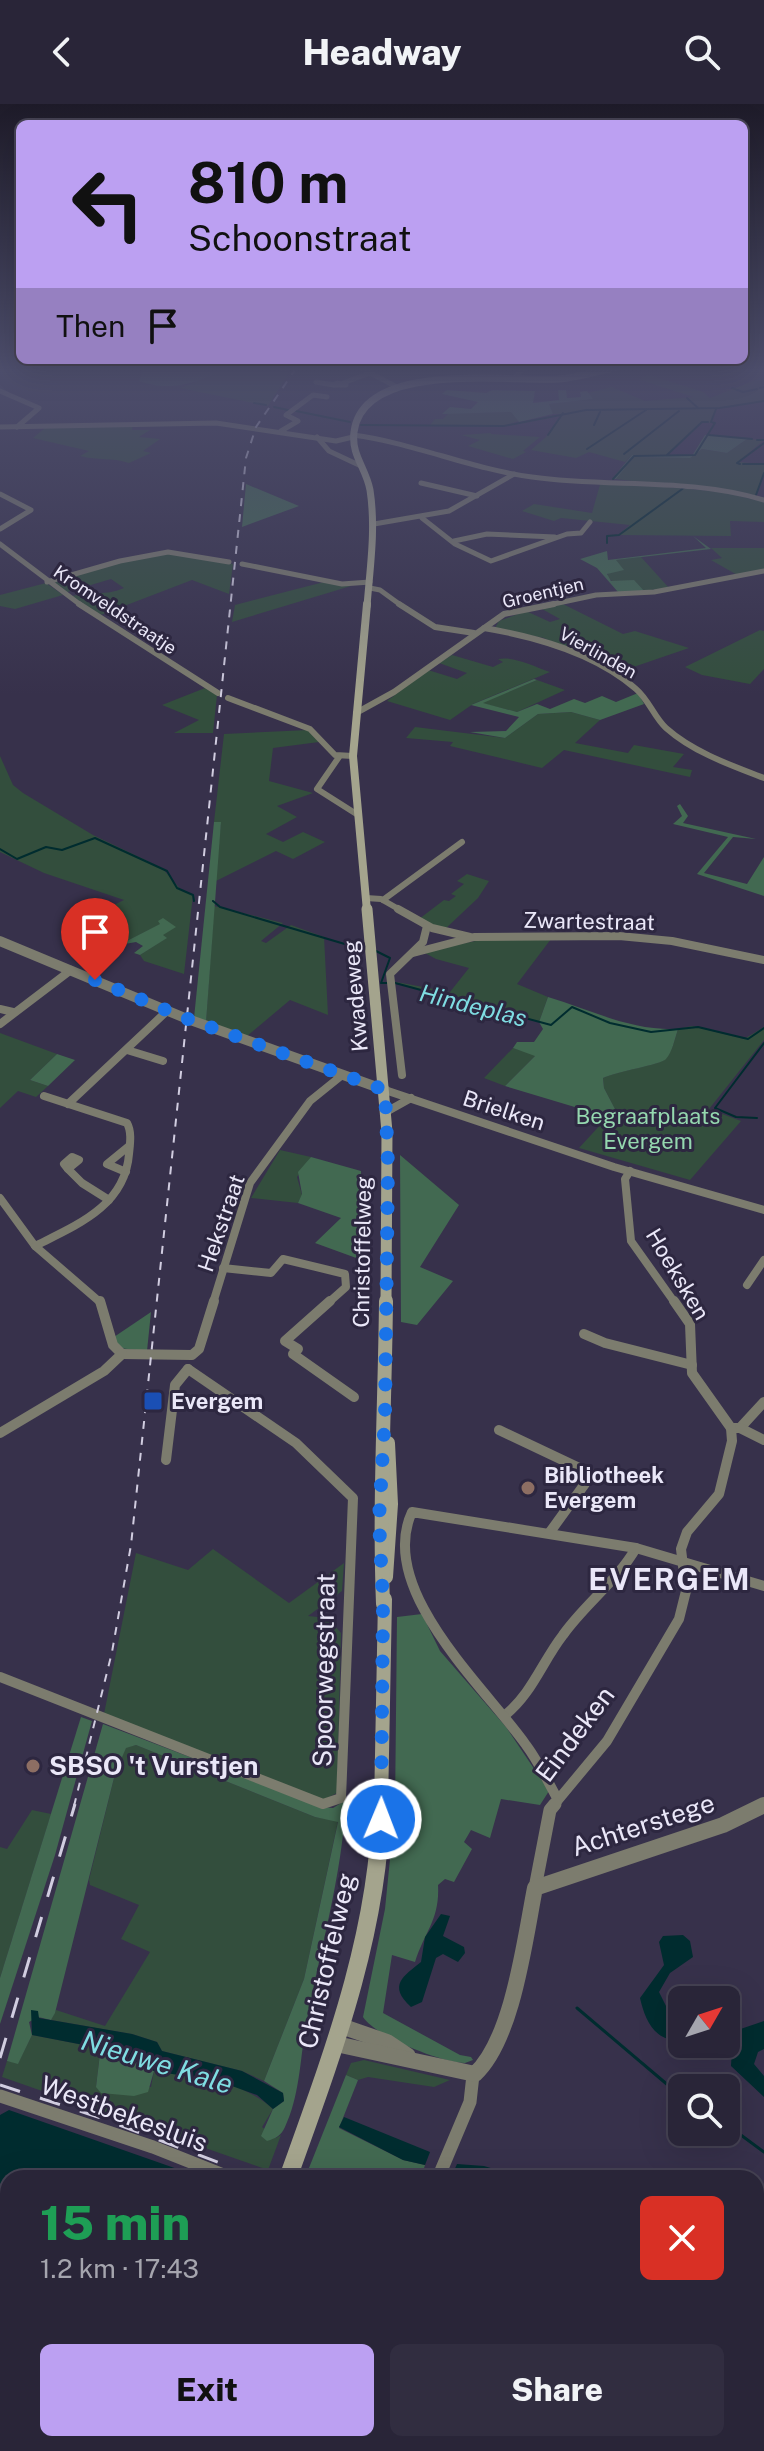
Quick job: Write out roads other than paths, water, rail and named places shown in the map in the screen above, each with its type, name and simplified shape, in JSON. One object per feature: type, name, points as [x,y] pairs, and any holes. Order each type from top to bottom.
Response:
[{"type":"main road","name":"Kwadeweg","points":[[365,477],[374,524],[353,756],[385,1090]]},
{"type":"main road","name":"Christoffelweg","points":[[291,2170],[339,2035],[367,1922],[380,1831],[383,1604],[391,1504],[385,1415],[385,1090]]},
{"type":"street","points":[[374,524],[449,511],[510,477]]},
{"type":"street","points":[[547,477],[708,489],[764,500]]},
{"type":"street","points":[[421,483],[477,496]]},
{"type":"street","points":[[0,494],[31,510],[0,529]]},
{"type":"street","points":[[422,518],[454,541],[491,561],[567,534],[581,533],[590,522]]},
{"type":"street","points":[[454,541],[487,534],[559,537]]},
{"type":"street","name":"Kromveldstraatje","points":[[0,544],[47,582],[156,657],[218,693]]},
{"type":"street","points":[[47,582],[126,559],[168,552],[229,562]]},
{"type":"street","points":[[242,564],[342,584],[370,585],[434,628],[468,640]]},
{"type":"street","name":"Groentjen","points":[[356,713],[394,692],[501,616],[596,595],[673,589],[764,571]]},
{"type":"street","points":[[447,634],[481,630]]},
{"type":"street","name":"Vierlinden","points":[[481,630],[530,634],[572,653],[638,690],[657,719],[682,738],[717,759],[764,778]]},
{"type":"street","points":[[228,698],[310,729],[339,757],[353,756]]},
{"type":"street","points":[[339,757],[317,789],[358,815]]},
{"type":"street","points":[[383,900],[462,842]]},
{"type":"street","points":[[366,898],[383,900],[427,926],[474,937]]},
{"type":"street","name":"Kwadeweg","points":[[402,1075],[389,978],[397,962],[425,941],[427,926]]},
{"type":"street","name":"Zwartestraat","points":[[413,953],[474,937],[647,938],[764,960]]},
{"type":"street","points":[[0,941],[167,1011],[385,1090]]},
{"type":"street","points":[[0,1024],[13,1012],[39,998],[71,970]]},
{"type":"street","points":[[0,1009],[13,1012]]},
{"type":"street","points":[[68,1104],[167,1011]]},
{"type":"street","points":[[379,1032],[397,1031]]},
{"type":"street","points":[[127,1050],[163,1061]]},
{"type":"street","name":"Hekstraat","points":[[188,1355],[199,1349],[250,1183],[310,1101],[341,1076]]},
{"type":"street","name":"Brielken","points":[[385,1090],[630,1171],[764,1210]]},
{"type":"street","points":[[35,1246],[75,1225],[119,1192],[126,1172],[129,1146],[129,1124],[44,1096]]},
{"type":"street","points":[[386,1112],[411,1098]]},
{"type":"street","points":[[126,1172],[107,1164],[129,1146]]},
{"type":"street","points":[[68,1169],[84,1187],[109,1200]]},
{"type":"street","name":"Hoeksken","points":[[630,1171],[625,1179],[631,1241],[690,1324],[692,1365],[698,1384],[736,1428]]},
{"type":"street","points":[[0,1198],[35,1246],[99,1299],[107,1315],[113,1345],[122,1354],[188,1355],[188,1369],[175,1385],[166,1460]]},
{"type":"street","points":[[223,1268],[271,1273],[283,1259],[345,1274],[346,1287],[285,1341],[298,1349],[293,1354],[354,1397]]},
{"type":"street","points":[[747,1285],[764,1260]]},
{"type":"street","points":[[584,1334],[605,1343],[692,1365]]},
{"type":"street","points":[[0,1433],[104,1371],[122,1354]]},
{"type":"street","name":"Spoorwegstraat","points":[[0,1677],[323,1804],[341,1798],[353,1498],[296,1443],[188,1369]]},
{"type":"street","points":[[684,1563],[681,1549],[687,1532],[713,1505],[725,1481],[736,1428],[764,1402]]},
{"type":"street","points":[[736,1428],[764,1440]]},
{"type":"street","points":[[499,1430],[592,1474],[550,1532]]},
{"type":"street","points":[[557,1798],[504,1716],[445,1648],[407,1565],[407,1523],[412,1512],[636,1548],[764,1586]]},
{"type":"street","points":[[504,1716],[530,1685],[562,1636],[636,1548]]},
{"type":"street","name":"Eindeken","points":[[473,2075],[485,2065],[499,2031],[535,1888],[550,1810],[607,1741],[679,1619],[686,1591],[684,1563]]},
{"type":"street","name":"Achterstege","points":[[535,1888],[723,1825],[764,1805]]},
{"type":"street","points":[[339,2035],[377,2054],[408,2056],[473,2075],[470,2102],[442,2169]]},
{"type":"street","name":"Westbekesluis","points":[[0,2096],[153,2147],[211,2170]]},
{"type":"water","points":[[441,1914],[450,1916],[443,1936],[464,1947],[465,1953],[458,1962],[443,1954],[436,1958],[422,2002],[411,2007],[399,1987],[404,1977],[421,1962],[425,1937]]},
{"type":"water","points":[[683,1935],[690,1941],[693,1957],[670,1973],[659,1992],[668,2010],[668,2039],[653,2028],[640,1998],[664,1965],[659,1942],[663,1936]]},
{"type":"water","name":"Nieuwe Kale","points":[[31,2010],[38,2011],[39,2018],[132,2034],[157,2042],[162,2051],[242,2071],[283,2093],[284,2101],[273,2109],[257,2095],[221,2082],[154,2071],[142,2063],[100,2054],[89,2046],[32,2035]]},
{"type":"water","points":[[764,2021],[764,2049],[758,2052],[754,2064],[764,2076],[764,2097],[731,2066],[731,2058],[740,2058],[740,2029]]},
{"type":"water","points":[[9,2110],[180,2170],[0,2170],[0,2115]]},
{"type":"water","points":[[344,2117],[430,2152],[425,2165],[403,2160],[339,2127]]},
{"type":"water","points":[[457,2164],[497,2170],[454,2170]]},
{"type":"waterway","points":[[756,495],[763,477]]},
{"type":"waterway","points":[[607,543],[607,536],[619,535],[685,487]]},
{"type":"waterway","name":"Hindeplas","points":[[0,849],[17,859],[46,847],[62,850],[95,838],[167,871],[177,888],[193,895],[194,901]]},
{"type":"waterway","name":"Hindeplas","points":[[213,901],[220,907],[365,950]]},
{"type":"waterway","name":"Hindeplas","points":[[376,951],[390,958],[381,983],[388,983]]},
{"type":"waterway","name":"Hindeplas","points":[[395,983],[551,1025],[572,1007],[610,1023],[651,1032],[698,1027],[748,1039],[764,1028]]},
{"type":"waterway","name":"Hindeplas","points":[[757,1118],[736,1117],[715,1108],[764,1043]]},
{"type":"waterway","points":[[577,2008],[668,2085]]},
{"type":"waterway","points":[[740,2134],[764,2152]]},
{"type":"railway","points":[[74,1806],[112,1652],[131,1545],[244,477]]},
{"type":"railway","points":[[0,2058],[75,1804]]},
{"type":"railway","points":[[0,2085],[98,2117],[239,2170]]},
{"type":"place","name":"Evergem","points":[[153,1401]]},
{"type":"place","name":"Bibliotheek Evergem","points":[[528,1488]]},
{"type":"place","name":"SBSO 't Vurstjen","points":[[33,1766]]},
{"type":"district","name":"EVERGEM","points":[[670,1580]]},
{"type":"park label","name":"Begraafplaats Evergem","points":[[648,1128]]}]
